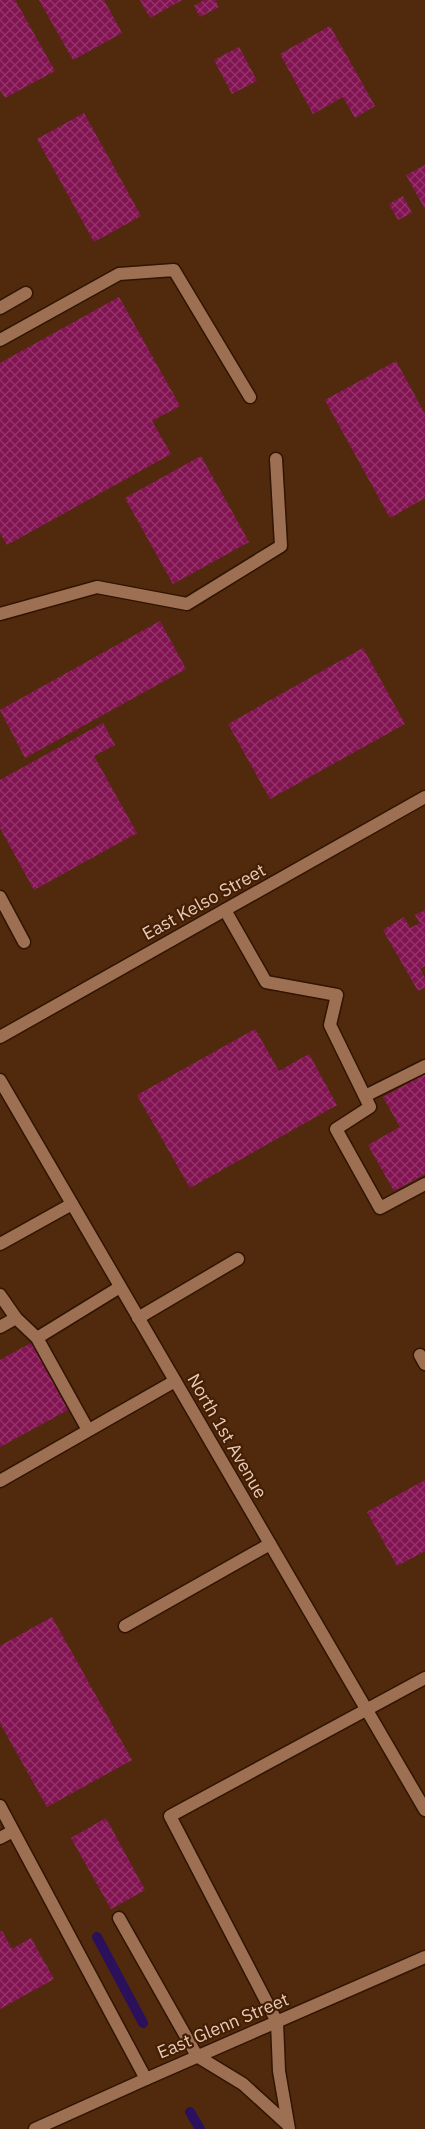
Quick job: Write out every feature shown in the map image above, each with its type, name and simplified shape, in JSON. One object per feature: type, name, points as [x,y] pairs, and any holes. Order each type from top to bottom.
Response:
[{"type":"street","points":[[0,340],[119,274],[174,270],[250,397]]},
{"type":"street","points":[[0,308],[26,293]]},
{"type":"street","points":[[0,614],[97,587],[187,604],[281,546],[276,459]]},
{"type":"street","name":"East Kelso Street","points":[[0,1037],[425,797]]},
{"type":"street","points":[[0,897],[24,942]]},
{"type":"street","points":[[226,910],[266,982],[337,995],[330,1025],[370,1107],[336,1128],[380,1208],[425,1184]]},
{"type":"street","points":[[365,1096],[425,1066]]},
{"type":"street","name":"North 1st Avenue","points":[[0,1080],[425,1810]]},
{"type":"street","points":[[0,1244],[72,1204]]},
{"type":"street","points":[[138,1318],[238,1259]]},
{"type":"street","points":[[37,1338],[120,1287]]},
{"type":"street","points":[[0,1295],[16,1318],[37,1338],[88,1430]]},
{"type":"street","points":[[0,1327],[16,1318]]},
{"type":"street","points":[[0,1481],[175,1381]]},
{"type":"street","points":[[125,1626],[270,1544]]},
{"type":"street","points":[[288,2126],[278,2071],[277,2022],[170,1816],[425,1678]]},
{"type":"street","points":[[0,1806],[146,2078]]},
{"type":"street","points":[[0,1838],[14,1830]]},
{"type":"street","points":[[119,1918],[197,2056],[243,2084],[288,2126]]},
{"type":"street","name":"East Glenn Street","points":[[35,2129],[146,2078],[425,1958]]},
{"type":"building","points":[[0,0],[15,0],[55,71],[5,98],[0,90]]},
{"type":"building","points":[[39,0],[104,0],[122,33],[73,60]]},
{"type":"building","points":[[140,0],[182,0],[150,18]]},
{"type":"building","points":[[204,0],[215,0],[219,7],[200,17],[194,6]]},
{"type":"building","points":[[330,26],[375,106],[355,118],[343,97],[313,114],[280,54]]},
{"type":"building","points":[[239,47],[257,81],[232,94],[214,60]]},
{"type":"building","points":[[84,113],[141,216],[94,242],[37,139]]},
{"type":"building","points":[[425,165],[425,209],[406,175]]},
{"type":"building","points":[[403,196],[412,213],[398,220],[389,204]]},
{"type":"building","points":[[119,297],[180,406],[152,421],[171,454],[7,545],[0,533],[0,363]]},
{"type":"building","points":[[396,361],[425,414],[425,498],[390,518],[325,400]]},
{"type":"building","points":[[201,456],[249,542],[173,584],[125,498]]},
{"type":"building","points":[[160,621],[186,669],[25,758],[0,710]]},
{"type":"building","points":[[363,648],[405,724],[270,799],[228,724]]},
{"type":"building","points":[[103,723],[115,745],[94,756],[137,833],[34,890],[0,828],[0,780]]},
{"type":"building","points":[[425,910],[425,966],[420,969],[425,978],[425,987],[418,991],[383,930],[404,917],[410,928],[420,923],[415,915]]},
{"type":"building","points":[[255,1029],[279,1071],[309,1054],[337,1105],[190,1188],[137,1095]]},
{"type":"building","points":[[425,1074],[425,1174],[394,1191],[368,1145],[400,1127],[383,1097]]},
{"type":"building","points":[[31,1343],[68,1410],[0,1447],[0,1360]]},
{"type":"building","points":[[425,1480],[425,1551],[397,1566],[367,1512]]},
{"type":"building","points":[[52,1617],[132,1760],[47,1807],[0,1723],[0,1646]]},
{"type":"building","points":[[106,1818],[145,1890],[111,1909],[71,1838]]},
{"type":"building","points":[[2,1931],[12,1949],[31,1938],[54,1979],[0,2009],[0,1932]]},
{"type":"waterway","points":[[97,1937],[143,2023]]},
{"type":"waterway","points":[[190,2112],[200,2129]]}]
